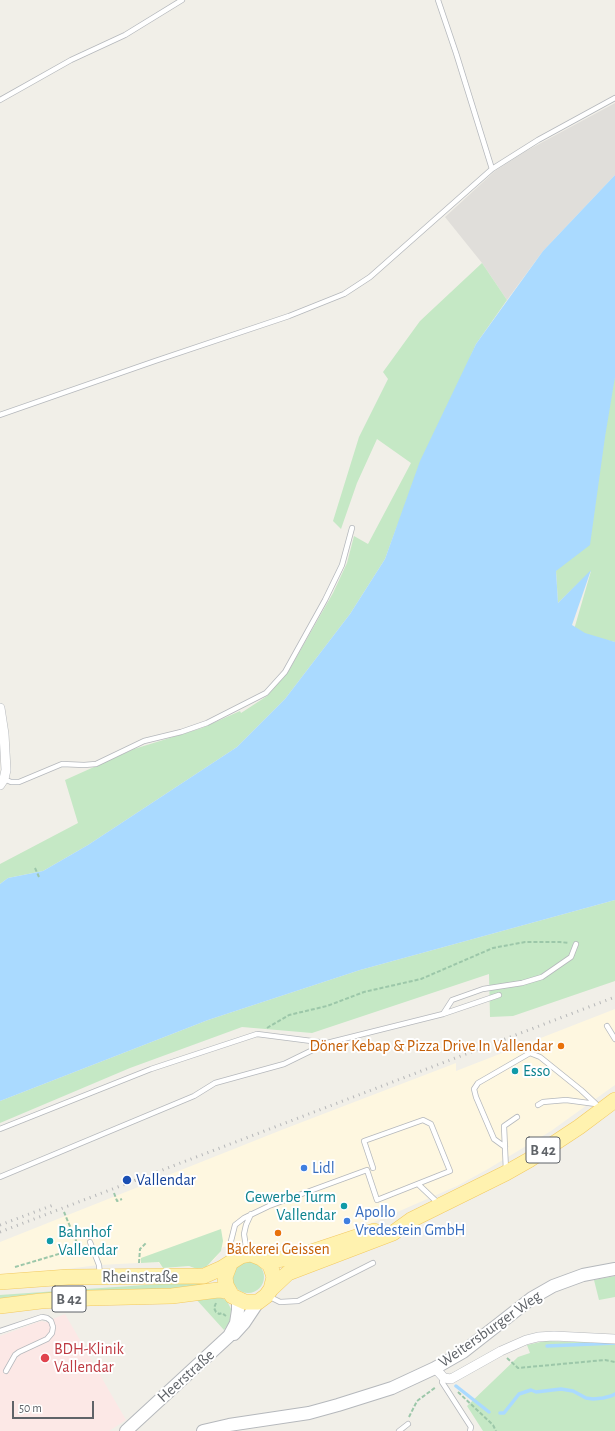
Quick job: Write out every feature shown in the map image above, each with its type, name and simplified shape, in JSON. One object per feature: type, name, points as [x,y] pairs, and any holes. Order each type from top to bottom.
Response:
[{"type":"main road","name":"B 42","points":[[266,1261],[299,1256],[380,1228],[411,1220],[529,1160],[579,1127],[607,1103]]},
{"type":"main road","name":"B 42","points":[[265,1295],[288,1273],[383,1238],[393,1233],[411,1220]]},
{"type":"main road","points":[[251,1254],[261,1258],[270,1265],[274,1277],[265,1295]]},
{"type":"main road","name":"Rheinstraße","points":[[0,1282],[100,1276],[204,1276],[215,1272],[241,1256],[251,1254]]},
{"type":"main road","points":[[229,1298],[225,1278],[231,1263]]},
{"type":"main road","name":"Rheinstraße","points":[[0,1306],[41,1301],[90,1298],[172,1296],[218,1290],[229,1298],[248,1303],[265,1295]]},
{"type":"street","points":[[0,708],[4,734],[6,770],[2,782]]},
{"type":"street","name":"Weitersburger Weg","points":[[203,1431],[229,1425],[309,1413],[392,1388],[435,1368],[463,1352],[532,1298],[553,1286],[583,1275],[615,1270]]},
{"type":"street","name":"Heerstraße","points":[[126,1431],[229,1336],[236,1332],[244,1324],[265,1295]]},
{"type":"street","name":"Heerstraße","points":[[229,1298],[238,1310],[236,1323],[229,1336]]},
{"type":"street","points":[[435,1368],[443,1380],[451,1379],[501,1351],[526,1340],[538,1337],[554,1336],[615,1339]]},
{"type":"lane","points":[[0,100],[71,60],[125,35],[182,0]]},
{"type":"lane","points":[[438,0],[492,169]]},
{"type":"lane","points":[[0,415],[289,316],[344,294],[370,277],[492,169],[538,140],[615,98]]},
{"type":"lane","points":[[2,782],[19,782],[62,764],[96,764],[144,741],[180,732],[207,723],[266,693],[285,672],[324,600],[342,564],[352,528]]},
{"type":"lane","points":[[443,1014],[452,1000],[483,989],[522,983],[542,977],[571,957],[576,944]]},
{"type":"lane","points":[[0,1177],[194,1096],[215,1083],[284,1064],[327,1043],[443,1014],[499,995]]},
{"type":"lane","points":[[607,1026],[615,1039]]},
{"type":"lane","points":[[0,1129],[151,1069],[258,1034],[327,1043]]},
{"type":"lane","points":[[505,1147],[494,1139],[474,1089],[478,1083],[530,1053],[540,1057],[581,1090],[607,1103]]},
{"type":"lane","points":[[538,1105],[543,1102],[566,1100],[607,1103]]},
{"type":"lane","points":[[506,1173],[504,1126],[517,1117]]},
{"type":"lane","points":[[231,1263],[231,1241],[233,1230],[238,1222],[251,1214],[367,1170],[377,1200],[450,1171],[431,1124],[423,1120],[364,1141],[373,1168]]},
{"type":"lane","points":[[418,1184],[441,1206]]},
{"type":"lane","points":[[251,1214],[244,1234],[246,1247],[251,1254]]},
{"type":"lane","points":[[90,1242],[99,1265],[100,1276]]},
{"type":"lane","points":[[265,1295],[280,1302],[298,1301],[374,1263]]},
{"type":"lane","points":[[0,1331],[42,1317],[51,1321],[52,1326],[52,1333],[47,1338],[15,1355],[6,1371]]},
{"type":"lane","points":[[443,1380],[471,1427],[470,1431]]},
{"type":"lane","points":[[399,1431],[408,1424]]},
{"type":"path","points":[[35,868],[39,877]]},
{"type":"path","points":[[258,1034],[288,1015],[327,1006],[364,992],[421,979],[493,948],[525,942],[560,942],[576,944]]},
{"type":"path","points":[[114,1193],[117,1201],[122,1199]]},
{"type":"path","points":[[28,1264],[79,1248],[64,1212]]},
{"type":"path","points":[[139,1263],[140,1249],[146,1243]]},
{"type":"path","points":[[229,1298],[216,1304],[214,1311],[217,1313],[223,1312],[230,1319]]},
{"type":"path","points":[[212,1300],[216,1304]]},
{"type":"path","points":[[501,1351],[518,1368],[605,1360],[615,1362]]},
{"type":"path","points":[[408,1424],[409,1415],[417,1401],[443,1380],[493,1425],[496,1431]]},
{"type":"shaded area","points":[[615,103],[615,175],[543,251],[507,300],[482,263],[445,217],[495,171],[526,151]]},
{"type":"shaded area","points":[[615,1009],[615,1085],[551,1131],[488,1169],[457,1186],[379,1220],[337,1236],[276,1254],[251,1244],[223,1247],[214,1260],[197,1269],[189,1266],[163,1268],[158,1262],[99,1265],[0,1277],[0,1242],[284,1129],[456,1063],[456,1071]]},
{"type":"shaded area","name":"BDH-Klinik Vallendar","points":[[65,1314],[126,1420],[109,1431],[0,1431],[0,1336]]},
{"type":"green space","points":[[482,263],[507,300],[476,344],[396,529],[385,559],[350,614],[285,699],[237,747],[88,845],[43,871],[8,878],[0,884],[0,864],[78,823],[65,780],[134,749],[202,728],[240,711],[241,713],[267,696],[288,672],[333,593],[347,563],[354,536],[368,544],[411,463],[377,439],[357,483],[341,529],[333,521],[359,437],[388,379],[383,372],[420,321]]},
{"type":"green space","points":[[615,349],[615,642],[573,633],[591,571],[558,603],[556,571]]},
{"type":"green space","points":[[615,900],[615,981],[513,1016],[490,1017],[489,974],[312,1033],[242,1027],[130,1068],[0,1123],[0,1101],[208,1020],[360,970]]},
{"type":"green space","points":[[221,1229],[223,1241],[221,1251],[206,1267],[197,1269],[189,1266],[163,1268],[159,1262],[141,1263],[141,1258]]},
{"type":"green space","points":[[248,1261],[259,1266],[264,1277],[259,1288],[248,1293],[237,1288],[232,1277],[237,1266]]},
{"type":"green space","points":[[615,1276],[615,1297],[599,1300],[594,1280]]},
{"type":"green space","points":[[203,1281],[203,1286],[174,1289],[51,1293],[0,1299],[0,1295]]},
{"type":"green space","points":[[221,1297],[227,1301],[231,1309],[230,1321],[224,1330],[195,1298]]},
{"type":"green space","points":[[545,1341],[615,1343],[615,1431],[483,1431],[467,1406],[518,1357],[530,1353],[527,1345]]},
{"type":"water","points":[[615,175],[615,377],[590,545],[556,571],[558,603],[591,570],[572,625],[585,633],[615,642],[615,900],[360,970],[208,1020],[0,1101],[0,884],[8,878],[43,871],[88,845],[237,747],[285,699],[350,614],[385,559],[420,461],[476,344],[543,251]]},
{"type":"waterway","points":[[547,1346],[615,1343]]},
{"type":"waterway","points":[[456,1386],[489,1412]]},
{"type":"waterway","points":[[500,1413],[504,1413],[519,1394],[531,1390],[536,1392],[561,1389],[573,1391],[586,1398],[593,1399],[603,1398],[615,1394]]},
{"type":"railway","points":[[0,1232],[615,997]]},
{"type":"railway","points":[[0,1225],[56,1204]]},
{"type":"place","name":"Döner Kebap & Pizza Drive In Vallendar","points":[[561,1046]]},
{"type":"place","name":"Esso","points":[[515,1071]]},
{"type":"place","name":"Lidl","points":[[304,1168]]},
{"type":"place","name":"Vallendar","points":[[127,1180]]},
{"type":"place","name":"Gewerbe Turm Vallendar","points":[[344,1206]]},
{"type":"place","name":"Apollo Vredestein GmbH","points":[[347,1221]]},
{"type":"place","name":"Bäckerei Geissen","points":[[278,1233]]},
{"type":"place","name":"Bahnhof Vallendar","points":[[50,1241]]},
{"type":"place","name":"BDH-Klinik Vallendar","points":[[45,1358]]}]
